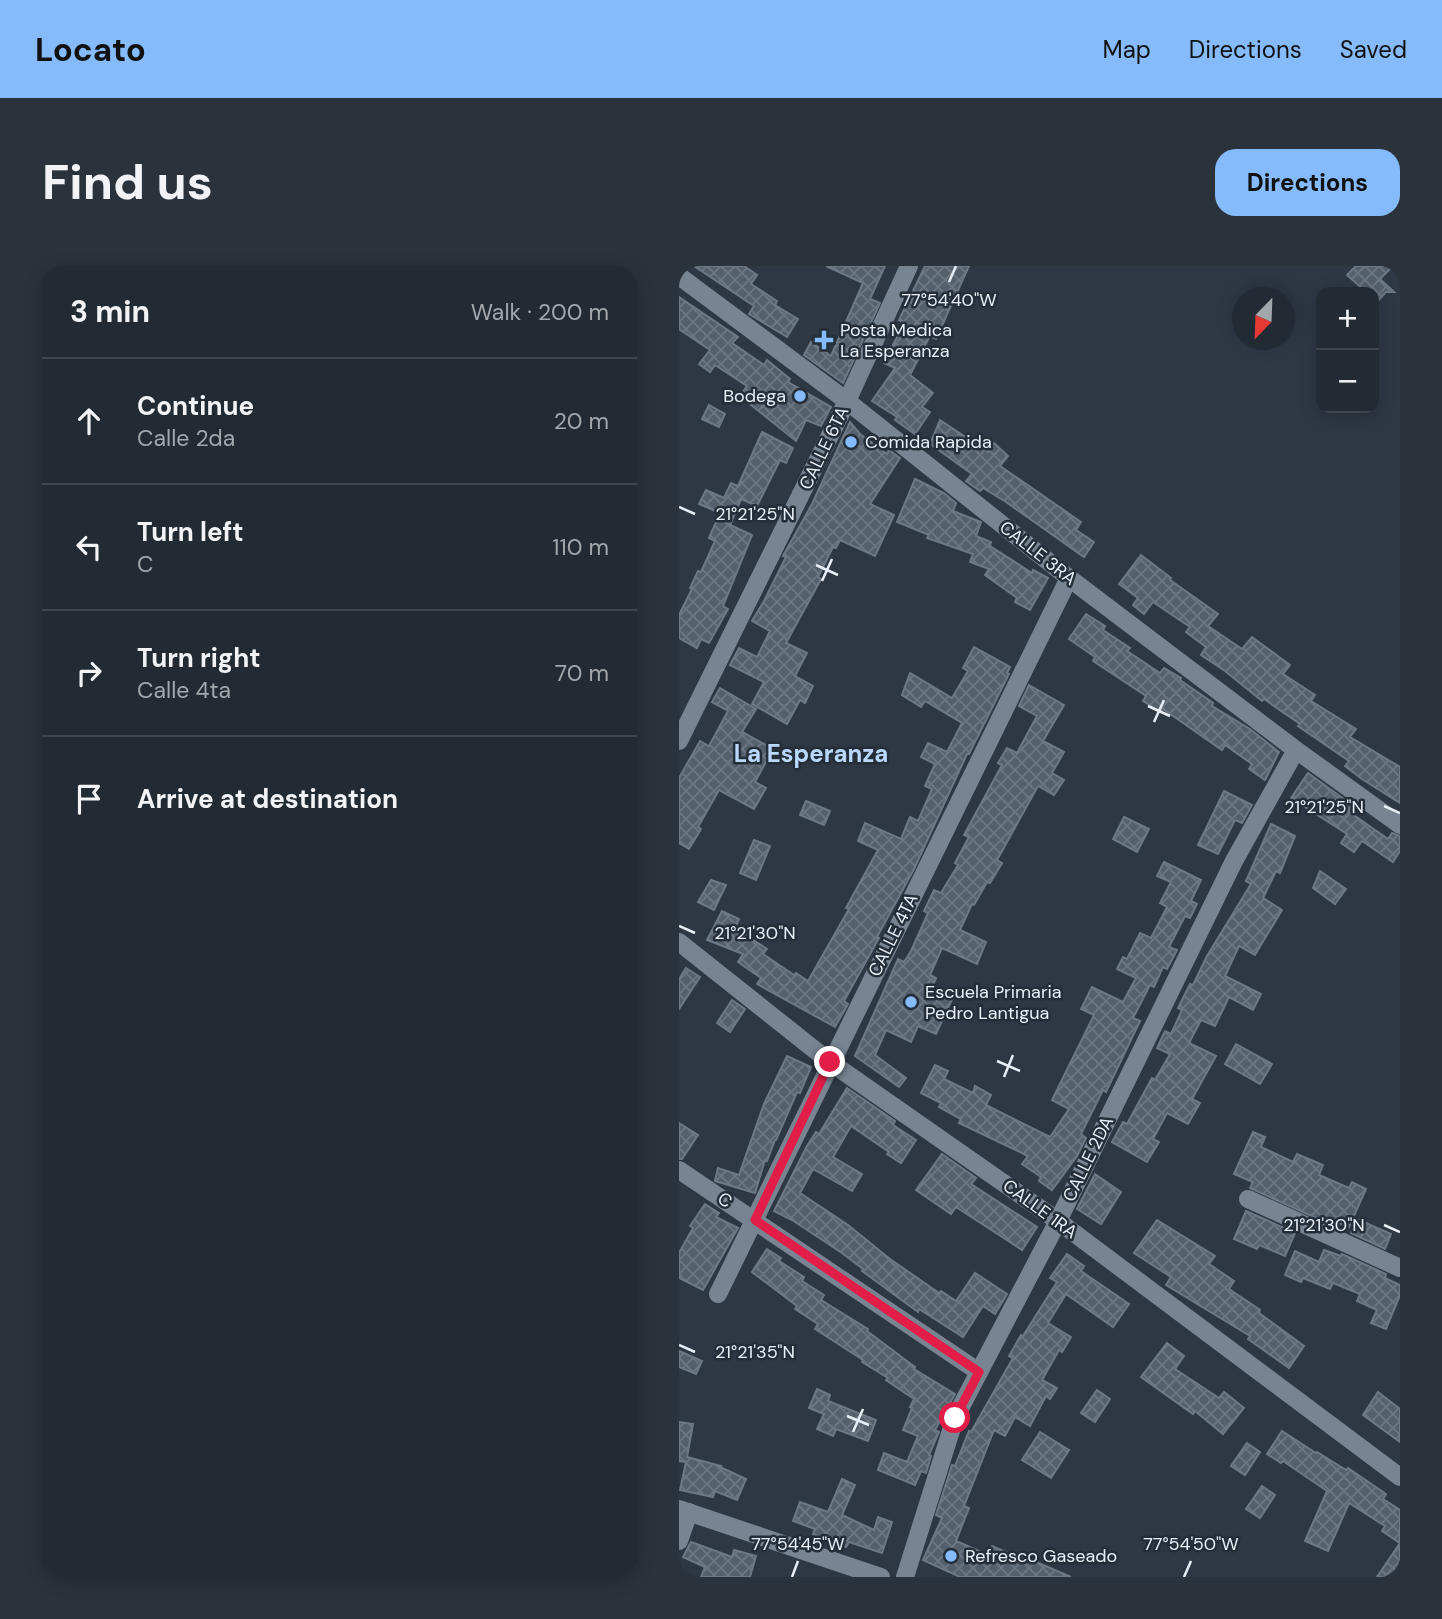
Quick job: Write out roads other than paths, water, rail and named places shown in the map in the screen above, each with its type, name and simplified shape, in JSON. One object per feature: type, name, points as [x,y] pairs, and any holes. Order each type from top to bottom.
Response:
[{"type":"street","name":"CALLE 6TA","points":[[679,741],[847,401],[909,266]]},
{"type":"street","name":"CALLE 3RA","points":[[679,275],[847,401],[1069,578],[1400,825]]},
{"type":"street","name":"CALLE 4TA","points":[[718,1293],[1069,578]]},
{"type":"street","name":"CALLE 2DA","points":[[905,1577],[955,1418],[1058,1221],[1234,861],[1296,750]]},
{"type":"street","name":"CALLE 1RA","points":[[679,942],[830,1062],[1058,1221],[1400,1477]]},
{"type":"street","name":"C","points":[[679,1170],[979,1372]]},
{"type":"street","points":[[1248,1199],[1400,1268]]},
{"type":"street","points":[[679,1541],[684,1510],[881,1577]]},
{"type":"place","name":"Posta Medica La Esperanza","points":[[824,340]]},
{"type":"place","name":"Bodega","points":[[800,396]]},
{"type":"place","name":"Comida Rapida","points":[[851,442]]},
{"type":"place","name":"Escuela Primaria Pedro Lantigua","points":[[911,1002]]},
{"type":"place","name":"Refresco Gaseado","points":[[951,1556]]},
{"type":"district","name":"La Esperanza","points":[[811,754]]}]
